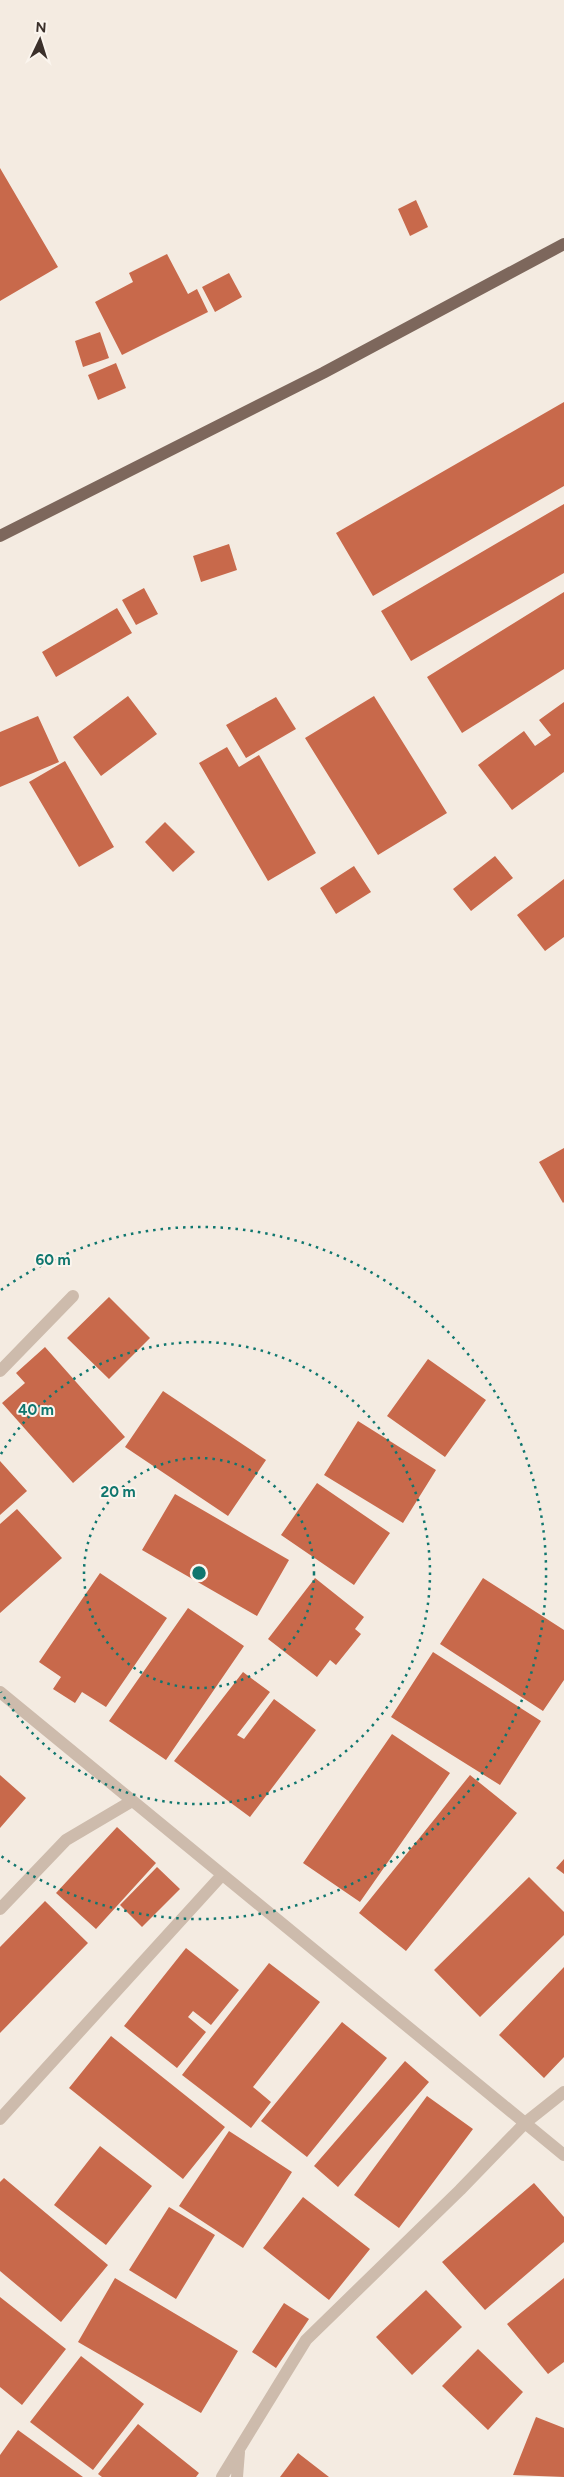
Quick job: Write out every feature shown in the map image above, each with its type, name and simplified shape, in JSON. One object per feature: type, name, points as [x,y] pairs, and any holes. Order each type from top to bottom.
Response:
[{"type":"main road","points":[[0,536],[322,373],[564,244]]},
{"type":"street","points":[[0,1371],[73,1296]]},
{"type":"street","points":[[0,1692],[564,2155]]},
{"type":"street","points":[[0,1909],[66,1840],[132,1801]]},
{"type":"street","points":[[0,2119],[222,1875]]},
{"type":"street","points":[[222,2477],[306,2340],[460,2190],[525,2123],[564,2092]]},
{"type":"street","points":[[237,2477],[239,2449]]},
{"type":"building","points":[[0,168],[58,267],[0,301]]},
{"type":"building","points":[[416,200],[428,227],[410,236],[398,209]]},
{"type":"building","points":[[167,254],[188,294],[197,289],[208,312],[122,355],[95,302],[133,282],[129,273]]},
{"type":"building","points":[[229,273],[242,297],[215,312],[202,287]]},
{"type":"building","points":[[100,332],[109,358],[83,367],[75,341]]},
{"type":"building","points":[[116,363],[126,388],[98,400],[88,375]]},
{"type":"building","points":[[564,402],[564,486],[373,596],[336,533]]},
{"type":"building","points":[[564,504],[564,573],[411,661],[381,611]]},
{"type":"building","points":[[229,544],[237,570],[201,582],[193,556]]},
{"type":"building","points":[[144,588],[158,614],[136,625],[122,600]]},
{"type":"building","points":[[564,592],[564,669],[462,733],[427,677]]},
{"type":"building","points":[[117,608],[132,633],[56,677],[42,652]]},
{"type":"building","points":[[128,696],[157,734],[101,776],[73,737]]},
{"type":"building","points":[[374,696],[447,813],[378,855],[305,738]]},
{"type":"building","points":[[276,697],[296,729],[246,758],[226,725]]},
{"type":"building","points":[[564,702],[564,772],[512,810],[478,765],[524,731],[535,746],[551,735],[539,720]]},
{"type":"building","points":[[38,716],[59,762],[0,787],[0,732]]},
{"type":"building","points":[[227,747],[239,767],[259,755],[316,853],[268,881],[199,763]]},
{"type":"building","points":[[65,761],[114,847],[79,867],[29,782]]},
{"type":"building","points":[[165,822],[195,852],[173,872],[145,842]]},
{"type":"building","points":[[495,856],[513,878],[471,911],[453,889]]},
{"type":"building","points":[[354,866],[371,892],[336,914],[320,888]]},
{"type":"building","points":[[564,879],[564,937],[545,951],[517,915]]},
{"type":"building","points":[[564,1148],[564,1202],[563,1203],[539,1162]]},
{"type":"building","points":[[109,1297],[150,1338],[109,1379],[67,1338]]},
{"type":"building","points":[[45,1347],[125,1437],[73,1483],[2,1403],[25,1383],[16,1373]]},
{"type":"building","points":[[428,1359],[486,1400],[445,1457],[387,1416]]},
{"type":"building","points":[[163,1391],[266,1460],[228,1516],[125,1447]]},
{"type":"building","points":[[358,1421],[436,1470],[403,1523],[324,1475]]},
{"type":"building","points":[[0,1461],[27,1491],[0,1515]]},
{"type":"building","points":[[317,1483],[390,1533],[354,1585],[281,1535]]},
{"type":"building","points":[[175,1494],[289,1560],[257,1616],[142,1550]]},
{"type":"building","points":[[17,1509],[62,1558],[0,1613],[0,1524]]},
{"type":"building","points":[[100,1573],[167,1618],[106,1707],[82,1692],[75,1703],[53,1689],[61,1677],[39,1662]]},
{"type":"building","points":[[315,1578],[364,1617],[355,1629],[361,1634],[336,1665],[330,1660],[317,1677],[268,1639]]},
{"type":"building","points":[[483,1578],[564,1630],[564,1680],[543,1711],[440,1644]]},
{"type":"building","points":[[188,1608],[244,1646],[166,1760],[109,1721]]},
{"type":"building","points":[[433,1652],[541,1721],[500,1785],[391,1717]]},
{"type":"building","points":[[243,1672],[270,1692],[237,1735],[244,1739],[274,1699],[316,1730],[250,1817],[174,1761]]},
{"type":"building","points":[[392,1734],[450,1773],[360,1902],[303,1863]]},
{"type":"building","points":[[0,1775],[26,1798],[0,1828]]},
{"type":"building","points":[[470,1775],[517,1813],[406,1951],[359,1913]]},
{"type":"building","points":[[117,1827],[156,1863],[96,1929],[56,1893]]},
{"type":"building","points":[[564,1859],[564,1874],[556,1868]]},
{"type":"building","points":[[157,1867],[180,1889],[142,1927],[120,1905]]},
{"type":"building","points":[[529,1877],[564,1912],[564,1935],[480,2017],[434,1970]]},
{"type":"building","points":[[45,1901],[88,1943],[0,2033],[0,1947]]},
{"type":"building","points":[[186,1948],[239,1990],[211,2025],[193,2011],[188,2017],[206,2032],[177,2068],[124,2026]]},
{"type":"building","points":[[269,1963],[320,2002],[253,2087],[271,2102],[251,2128],[182,2075]]},
{"type":"building","points":[[564,1967],[564,2057],[544,2078],[499,2035]]},
{"type":"building","points":[[342,2022],[387,2058],[307,2157],[261,2121]]},
{"type":"building","points":[[111,2036],[225,2127],[183,2179],[69,2088]]},
{"type":"building","points":[[405,2061],[429,2082],[338,2187],[314,2166]]},
{"type":"building","points":[[427,2096],[473,2129],[399,2228],[354,2195]]},
{"type":"building","points":[[229,2131],[292,2172],[243,2248],[179,2206]]},
{"type":"building","points":[[100,2146],[152,2186],[106,2245],[54,2205]]},
{"type":"building","points":[[4,2178],[108,2265],[61,2322],[0,2271],[0,2182]]},
{"type":"building","points":[[534,2183],[564,2217],[564,2242],[485,2310],[442,2262]]},
{"type":"building","points":[[303,2197],[370,2249],[329,2300],[263,2248]]},
{"type":"building","points":[[169,2207],[215,2235],[176,2299],[129,2270]]},
{"type":"building","points":[[115,2278],[238,2351],[201,2413],[78,2342]]},
{"type":"building","points":[[564,2278],[564,2362],[548,2374],[507,2324]]},
{"type":"building","points":[[426,2290],[462,2327],[412,2375],[376,2337]]},
{"type":"building","points":[[0,2297],[66,2349],[22,2405],[0,2387]]},
{"type":"building","points":[[284,2303],[309,2319],[276,2368],[252,2352]]},
{"type":"building","points":[[478,2349],[523,2392],[488,2430],[442,2386]]},
{"type":"building","points":[[81,2356],[144,2404],[93,2470],[30,2422]]},
{"type":"building","points":[[536,2417],[564,2428],[564,2477],[513,2475]]},
{"type":"building","points":[[138,2424],[199,2473],[196,2477],[102,2477],[98,2474]]},
{"type":"building","points":[[18,2430],[83,2477],[0,2477],[0,2455]]},
{"type":"building","points":[[298,2453],[329,2477],[280,2477]]}]
